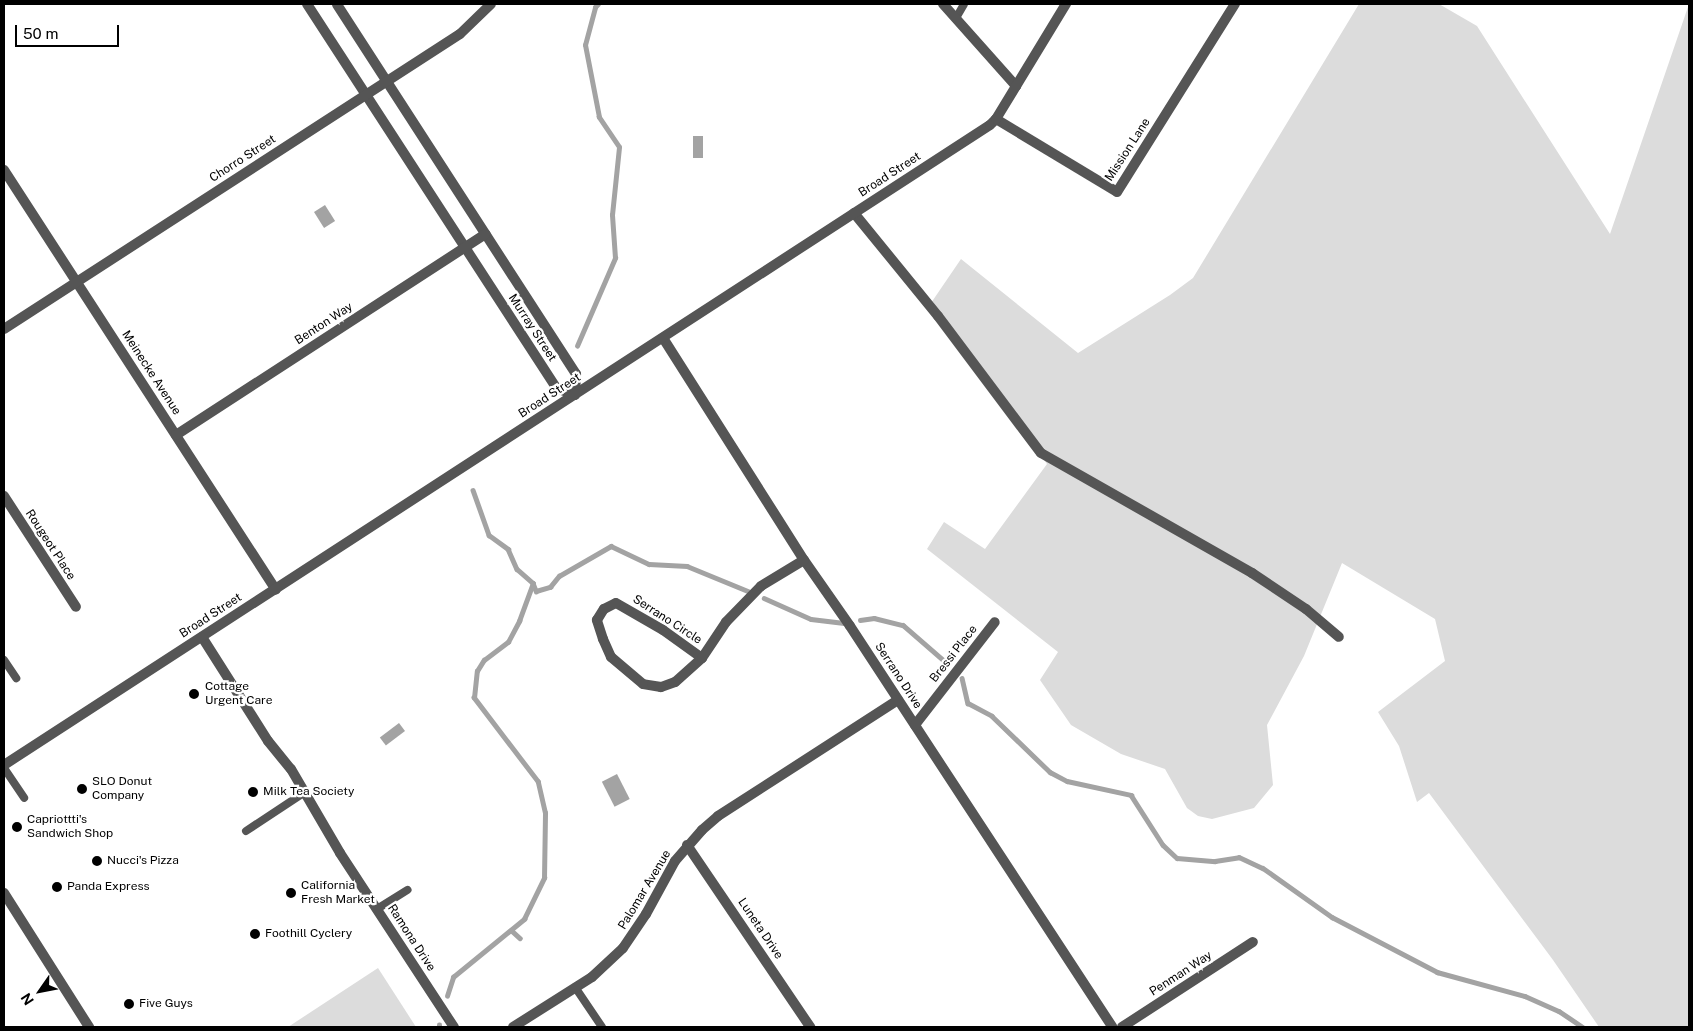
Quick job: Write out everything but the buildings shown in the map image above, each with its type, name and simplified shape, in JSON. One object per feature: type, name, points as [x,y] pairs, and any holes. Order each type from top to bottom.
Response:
[{"type":"street","name":"Murray Street","points":[[308,4],[556,388],[575,395],[576,374],[337,4]]},
{"type":"street","name":"Chorro Street","points":[[4,329],[460,34],[491,4]]},
{"type":"street","points":[[944,4],[1016,86]]},
{"type":"street","name":"Broad Street","points":[[4,766],[854,214],[996,119],[1066,4]]},
{"type":"street","name":"Mission Lane","points":[[996,119],[1117,192],[1235,4]]},
{"type":"street","name":"Meinecke Avenue","points":[[4,170],[276,590]]},
{"type":"street","points":[[854,214],[938,316],[1042,453],[1252,573],[1306,608],[1339,637]]},
{"type":"street","name":"Benton Way","points":[[176,436],[486,234]]},
{"type":"street","name":"Serrano Drive","points":[[663,338],[804,560],[915,725],[1112,1027]]},
{"type":"street","name":"Rougeot Place","points":[[4,496],[76,607]]},
{"type":"street","name":"Serrano Circle","points":[[702,658],[663,630],[616,603],[604,609],[597,620],[611,657],[643,684],[661,687],[675,682],[702,658],[726,622],[761,586],[804,560]]},
{"type":"street","name":"Bressi Place","points":[[915,725],[995,622]]},
{"type":"street","name":"Ramona Drive","points":[[202,637],[268,741],[291,769],[340,853],[454,1027]]},
{"type":"street","name":"Palomar Avenue","points":[[513,1027],[592,977],[623,948],[646,914],[664,880],[687,845],[718,816],[898,700]]},
{"type":"street","name":"Luneta Drive","points":[[687,845],[810,1027]]},
{"type":"street","points":[[4,894],[89,1027]]},
{"type":"street","name":"Penman Way","points":[[1122,1027],[1253,942]]},
{"type":"lane","points":[[956,18],[964,4]]},
{"type":"lane","points":[[4,660],[16,678]]},
{"type":"lane","points":[[4,766],[24,798]]},
{"type":"lane","points":[[246,831],[305,792]]},
{"type":"lane","points":[[378,909],[408,890]]},
{"type":"lane","points":[[575,987],[602,1027]]},
{"type":"shaded area","points":[[1359,4],[1439,4],[1477,26],[1610,234],[1689,4],[1689,1027],[1599,1027],[1553,960],[1429,793],[1417,802],[1399,746],[1378,712],[1445,661],[1435,619],[1342,563],[1304,656],[1267,725],[1273,785],[1254,808],[1212,819],[1198,816],[1187,808],[1165,769],[1121,754],[1071,725],[1040,680],[1058,652],[927,549],[944,522],[985,549],[1047,464],[931,303],[961,259],[1078,353],[1170,295],[1193,278]]},
{"type":"shaded area","points":[[693,136],[703,136],[703,158],[693,158]]},
{"type":"shaded area","points":[[325,205],[335,221],[324,228],[314,212]]},
{"type":"shaded area","points":[[399,723],[405,731],[386,745],[380,737]]},
{"type":"shaded area","points":[[617,774],[630,799],[615,807],[602,782]]},
{"type":"shaded area","points":[[378,968],[416,1027],[288,1027]]},
{"type":"waterway","points":[[577,346],[615,258],[612,215],[619,147],[599,117],[585,45],[595,7],[598,4]]},
{"type":"waterway","points":[[473,490],[489,535],[508,549],[517,569],[533,583],[536,591],[550,587],[559,576],[611,546],[649,564],[687,566],[748,591]]},
{"type":"waterway","points":[[447,996],[453,977],[524,919],[544,878],[545,813],[538,782],[474,698],[477,671],[484,660],[508,642],[519,621],[533,583]]},
{"type":"waterway","points":[[764,598],[811,619],[844,623]]},
{"type":"waterway","points":[[860,620],[874,618],[903,625],[948,664]]},
{"type":"waterway","points":[[962,678],[968,703],[992,716],[1050,772],[1067,781],[1131,795],[1163,845],[1177,858],[1215,861],[1239,857],[1263,868],[1332,917],[1437,972],[1525,996],[1559,1011],[1583,1027]]},
{"type":"waterway","points":[[511,930],[520,938]]},
{"type":"place","name":"Cottage Urgent Care","points":[[194,694]]},
{"type":"place","name":"SLO Donut Company","points":[[82,789]]},
{"type":"place","name":"Milk Tea Society","points":[[253,792]]},
{"type":"place","name":"Capriottti's Sandwich Shop","points":[[17,827]]},
{"type":"place","name":"Nucci's Pizza","points":[[97,861]]},
{"type":"place","name":"Panda Express","points":[[57,887]]},
{"type":"place","name":"California Fresh Market","points":[[291,893]]},
{"type":"place","name":"Foothill Cyclery","points":[[255,934]]},
{"type":"place","name":"Five Guys","points":[[129,1004]]}]
